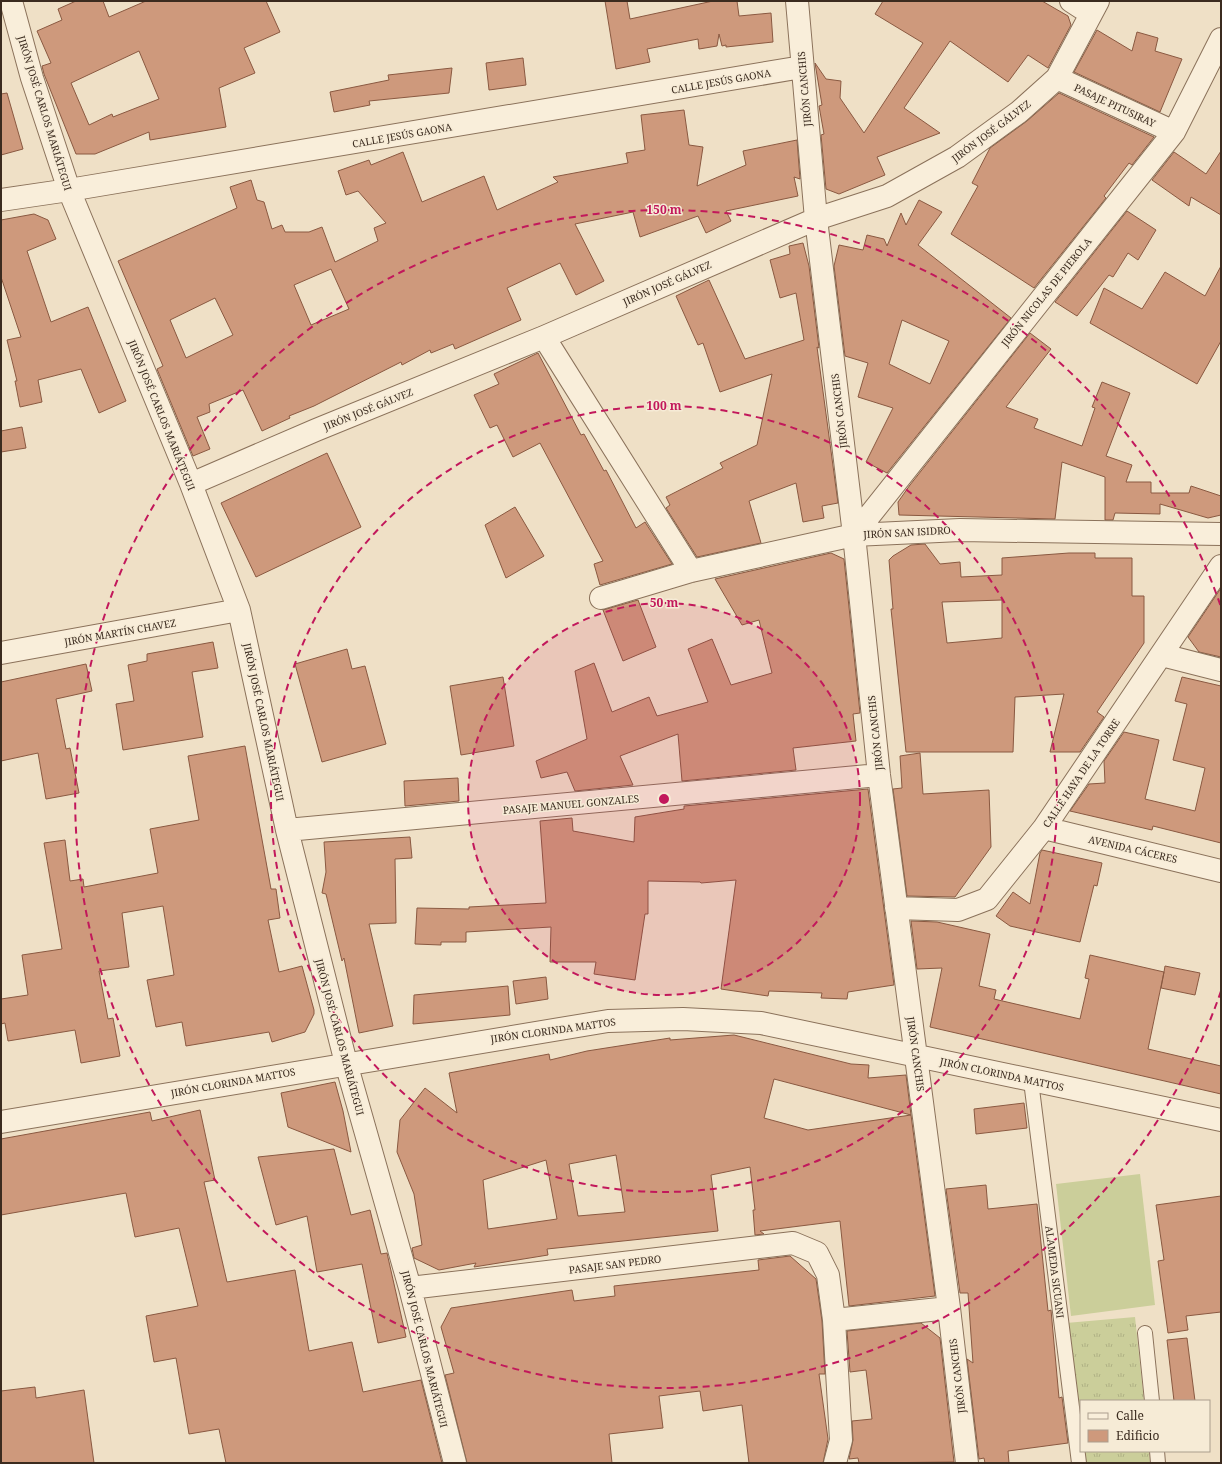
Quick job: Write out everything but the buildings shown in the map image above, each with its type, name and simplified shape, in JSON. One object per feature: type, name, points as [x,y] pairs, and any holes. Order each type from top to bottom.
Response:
[{"type":"street","name":"JIRÓN JOSÉ CARLOS MARIÁTEGUI","points":[[11,1],[32,78],[69,190],[191,484],[240,610],[287,830],[346,1063],[410,1288],[455,1463]]},
{"type":"street","name":"JIRÓN CANCHIS","points":[[797,1],[816,219],[854,535],[879,775],[968,1463]]},
{"type":"street","points":[[1071,1],[1095,8]]},
{"type":"street","name":"JIRÓN JOSÉ GÁLVEZ","points":[[191,484],[316,430],[544,337],[816,219],[887,196],[957,157],[1019,112],[1057,78],[1095,8]]},
{"type":"street","name":"JIRÓN NICOLAS DE PIEROLA","points":[[854,535],[1174,132],[1221,39]]},
{"type":"street","name":"CALLE JESÚS GAONA","points":[[1,200],[69,190],[802,67]]},
{"type":"street","name":"PASAJE PITUSIRAY","points":[[1057,78],[1174,132]]},
{"type":"street","points":[[544,337],[691,571]]},
{"type":"street","name":"JIRÓN SAN ISIDRO","points":[[601,598],[691,571],[854,535],[960,530],[1221,534]]},
{"type":"street","name":"CALLE HAYA DE LA TORRE","points":[[896,908],[958,910],[987,899],[1044,828],[1221,566]]},
{"type":"street","name":"JIRÓN MARTÍN CHAVEZ","points":[[1,653],[240,610]]},
{"type":"street","points":[[1162,654],[1221,670]]},
{"type":"street","name":"PASAJE MANUEL GONZALES","points":[[287,830],[879,775]]},
{"type":"street","name":"AVENIDA CÁCERES","points":[[1044,828],[1221,871]]},
{"type":"street","name":"JIRÓN CLORINDA MATTOS","points":[[1,1122],[346,1063],[608,1021],[683,1019],[762,1023],[1221,1120]]},
{"type":"street","name":"PASAJE SAN PEDRO","points":[[410,1288],[793,1243],[817,1253],[828,1275],[834,1320]]},
{"type":"street","points":[[835,1463],[841,1440],[834,1320],[949,1308]]},
{"type":"lane","name":"ALAMEDA SICUANI","points":[[1031,1081],[1079,1463]]},
{"type":"lane","points":[[1145,1333],[1152,1400]]},
{"type":"lane","points":[[1157,1452],[1158,1463]]},
{"type":"green space","points":[[1140,1174],[1155,1305],[1071,1316],[1056,1184]]},
{"type":"green space","points":[[1135,1317],[1144,1400],[1080,1400],[1080,1440],[1066,1323]]},
{"type":"green space","points":[[1081,1452],[1149,1452],[1150,1463],[1083,1463]]}]
